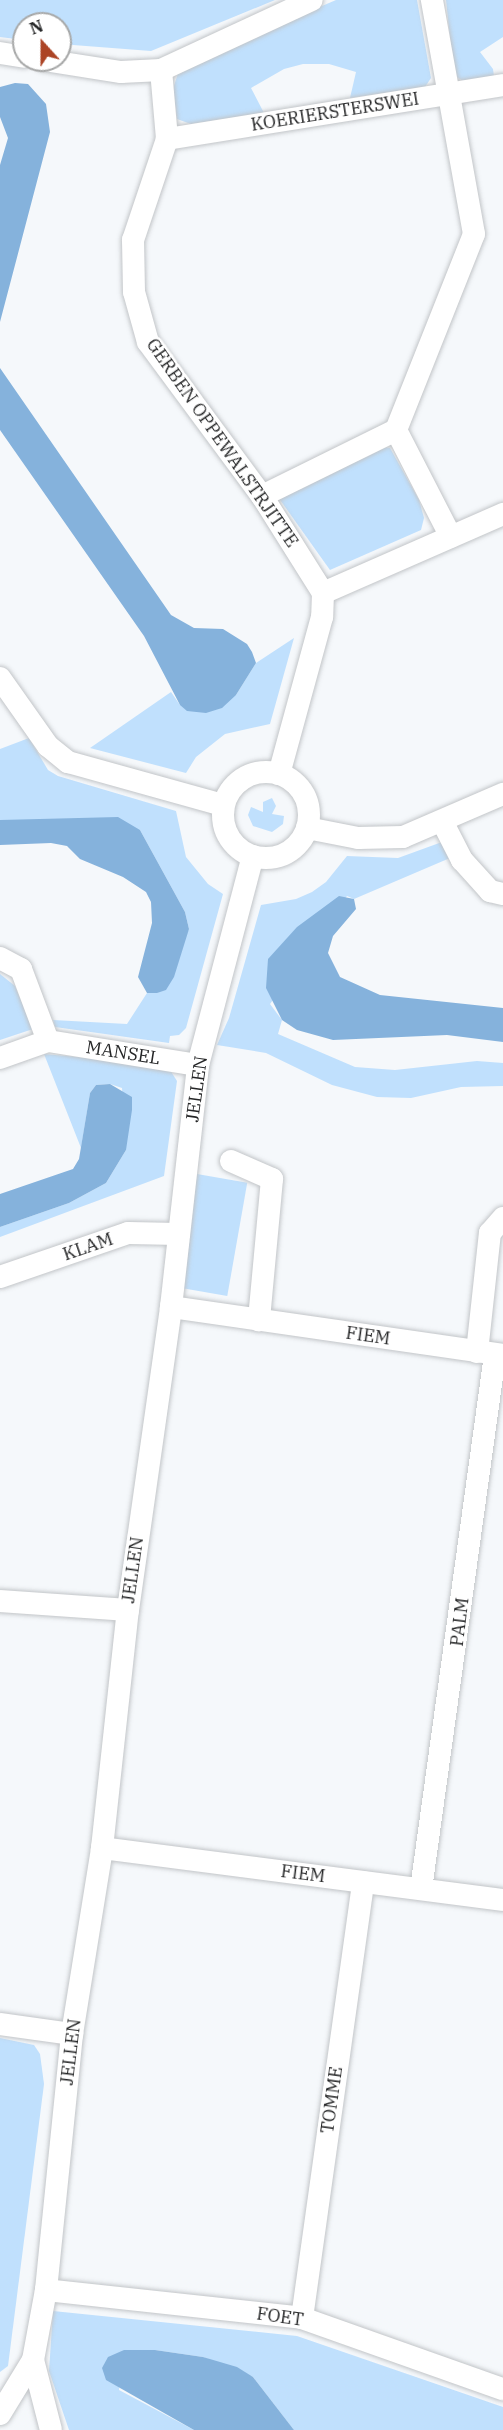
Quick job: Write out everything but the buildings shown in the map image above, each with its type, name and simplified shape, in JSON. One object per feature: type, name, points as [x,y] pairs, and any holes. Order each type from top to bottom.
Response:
[{"type":"street","points":[[72,64],[121,72],[160,70],[312,0]]},
{"type":"street","points":[[262,496],[396,430],[474,234],[447,94],[432,0]]},
{"type":"street","name":"GERBEN OPPEWALSTRJITTE","points":[[160,70],[167,139],[133,240],[134,292],[148,342],[262,496],[323,593]]},
{"type":"street","name":"KOERIERSTERSWEI","points":[[167,139],[503,85]]},
{"type":"street","points":[[396,430],[451,537]]},
{"type":"street","points":[[279,774],[322,617],[323,593],[503,514]]},
{"type":"street","points":[[0,678],[48,746],[68,762],[224,805]]},
{"type":"street","points":[[261,772],[279,774],[294,782],[304,795],[309,811],[307,828],[299,843],[286,854],[269,858],[252,856],[238,849],[228,836],[224,805],[231,789],[244,777],[261,772]]},
{"type":"street","points":[[307,828],[380,839],[403,837],[503,794]]},
{"type":"street","points":[[442,821],[462,860],[490,891],[503,894]]},
{"type":"street","name":"JELLEN","points":[[33,2360],[46,2290],[72,2034],[102,1848],[128,1610],[171,1307],[198,1065],[252,856]]},
{"type":"street","points":[[0,958],[21,969],[48,1041]]},
{"type":"street","name":"MANSEL","points":[[0,1058],[48,1041],[198,1065]]},
{"type":"street","points":[[231,1161],[272,1179],[259,1320]]},
{"type":"street","points":[[492,1354],[490,1233],[503,1218]]},
{"type":"street","name":"KLAM","points":[[0,1277],[128,1233],[179,1234]]},
{"type":"street","name":"FIEM","points":[[171,1307],[492,1354]]},
{"type":"street","name":"PALM","points":[[422,1889],[492,1354]]},
{"type":"street","points":[[0,1601],[128,1610]]},
{"type":"street","name":"FIEM","points":[[102,1848],[503,1900]]},
{"type":"street","name":"TOMME","points":[[302,2318],[363,1882]]},
{"type":"street","points":[[0,2024],[72,2034]]},
{"type":"street","name":"FOET","points":[[46,2290],[302,2318],[503,2389]]},
{"type":"street","points":[[0,2414],[33,2360]]},
{"type":"street","points":[[33,2360],[51,2430]]},
{"type":"shaded area","points":[[0,0],[275,0],[151,51],[72,45],[72,12],[12,12],[12,38],[0,37]]},
{"type":"shaded area","points":[[336,0],[417,0],[431,78],[425,87],[350,98],[356,72],[329,64],[303,64],[284,69],[251,88],[264,113],[191,124],[177,119],[173,89],[180,67]]},
{"type":"shaded area","points":[[446,0],[503,0],[503,37],[480,52],[493,69],[494,76],[463,81],[454,75]]},
{"type":"shaded area","points":[[15,83],[28,84],[46,104],[50,132],[0,322],[0,165],[8,138],[0,117],[0,87]]},
{"type":"shaded area","points":[[0,368],[171,615],[194,628],[223,629],[247,644],[256,663],[236,695],[222,708],[206,713],[187,711],[180,705],[144,636],[0,430]]},
{"type":"shaded area","points":[[383,447],[390,448],[419,500],[424,518],[421,530],[330,570],[278,497]]},
{"type":"shaded area","points":[[294,638],[270,724],[225,734],[196,757],[186,773],[90,748],[171,692],[180,705],[236,695],[256,663]]},
{"type":"shaded area","points":[[29,738],[48,770],[58,776],[176,811],[186,857],[208,884],[223,894],[186,1028],[179,1035],[170,1036],[169,1043],[55,1027],[53,1020],[127,1024],[147,993],[157,993],[189,929],[185,912],[140,830],[0,820],[0,749]]},
{"type":"shaded area","points":[[272,798],[276,806],[272,814],[284,816],[283,824],[272,832],[253,826],[248,815],[251,807],[263,812],[263,802]]},
{"type":"shaded area","points":[[118,817],[140,830],[185,912],[189,929],[174,977],[166,990],[157,993],[147,993],[138,977],[152,923],[151,902],[146,892],[123,877],[80,859],[67,846],[51,843],[0,845],[0,820]]},
{"type":"shaded area","points":[[442,842],[450,858],[354,899],[347,896],[270,1004],[282,1020],[278,1034],[355,1067],[395,1070],[477,1061],[503,1063],[503,1086],[461,1087],[411,1098],[377,1097],[332,1085],[266,1053],[217,1045],[229,1018],[261,905],[296,899],[312,892],[326,882],[347,856],[398,858]]},
{"type":"shaded area","points":[[339,896],[354,899],[356,909],[333,936],[328,953],[340,977],[380,995],[503,1008],[503,1042],[447,1035],[333,1040],[297,1030],[282,1020],[266,988],[268,959],[297,927]]},
{"type":"shaded area","points":[[0,974],[15,986],[33,1029],[0,1040]]},
{"type":"shaded area","points":[[44,1054],[157,1064],[170,1070],[177,1081],[164,1176],[0,1237],[0,1227],[69,1203],[106,1183],[126,1150],[122,1088],[110,1084],[96,1085],[90,1093],[81,1148]]},
{"type":"shaded area","points":[[110,1084],[132,1097],[132,1110],[126,1150],[106,1183],[69,1203],[0,1227],[0,1194],[73,1169],[79,1159],[90,1093],[96,1085]]},
{"type":"shaded area","points":[[197,1174],[247,1183],[227,1296],[177,1287]]},
{"type":"shaded area","points":[[0,2038],[34,2045],[40,2054],[44,2084],[8,2366],[0,2372]]},
{"type":"shaded area","points":[[53,2311],[297,2336],[503,2407],[503,2430],[294,2430],[253,2377],[203,2357],[155,2350],[124,2350],[119,2390],[194,2430],[69,2430],[49,2371]]},
{"type":"shaded area","points":[[124,2350],[155,2350],[203,2357],[237,2367],[253,2377],[294,2430],[194,2430],[106,2380],[102,2368],[108,2357]]}]
